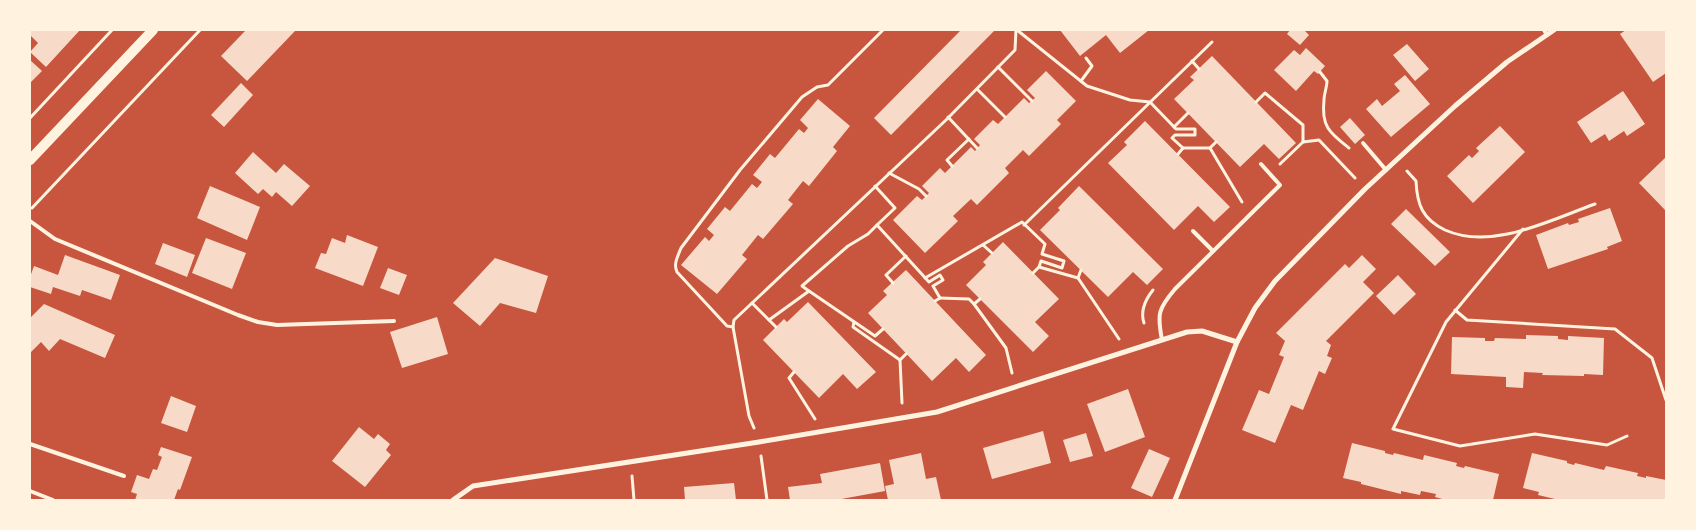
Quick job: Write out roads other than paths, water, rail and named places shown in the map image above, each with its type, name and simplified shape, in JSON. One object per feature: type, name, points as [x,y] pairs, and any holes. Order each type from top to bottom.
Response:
[{"type":"main road","points":[[30,160],[153,30]]},
{"type":"street","points":[[1175,500],[1237,342],[1255,308],[1275,281],[1365,189],[1486,79],[1546,32],[1554,30]]},
{"type":"street","points":[[453,500],[473,486],[824,432],[937,412],[1187,332],[1202,331],[1237,342]]},
{"type":"lane","points":[[1363,143],[1386,170]]},
{"type":"lane","points":[[1162,340],[1158,321],[1163,304],[1175,288],[1280,185],[1261,164]]},
{"type":"lane","points":[[30,221],[55,239],[258,322],[277,325],[394,321]]},
{"type":"lane","points":[[1193,230],[1213,251]]},
{"type":"lane","points":[[30,444],[124,476]]},
{"type":"lane","points":[[30,491],[53,500]]}]
